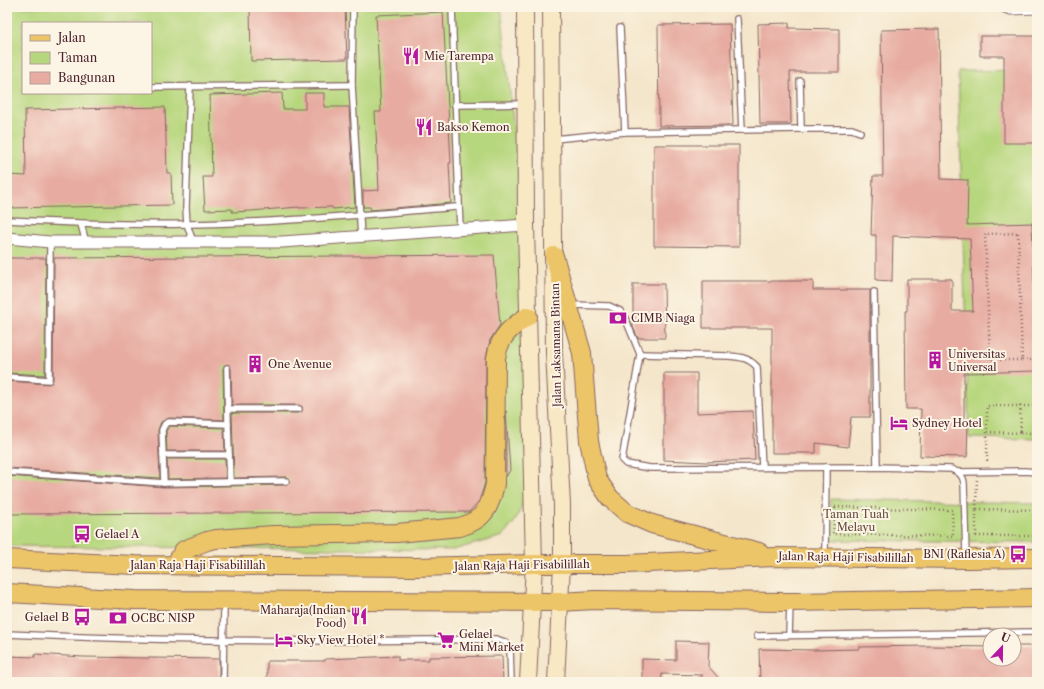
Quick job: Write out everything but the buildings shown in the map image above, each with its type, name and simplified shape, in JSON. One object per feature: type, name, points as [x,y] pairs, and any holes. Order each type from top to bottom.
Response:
[{"type":"main road","points":[[525,7],[526,225],[534,564],[528,682]]},
{"type":"main road","name":"Jalan Laksamana Bintan","points":[[551,7],[554,353],[562,505],[562,564],[556,682]]},
{"type":"main road","points":[[554,256],[582,353],[589,441],[597,479],[610,498],[627,513],[652,524],[775,557]]},
{"type":"main road","points":[[175,565],[184,550],[207,541],[273,535],[397,533],[460,527],[478,519],[486,512],[491,502],[495,484],[496,358],[498,347],[511,327],[528,316]]},
{"type":"main road","name":"Jalan Raja Haji Fisabilillah","points":[[7,559],[134,565],[416,567],[534,564],[627,564],[775,557],[966,559],[1037,558]]},
{"type":"main road","points":[[7,593],[135,600],[224,601],[559,602],[595,600],[790,602],[1037,598]]},
{"type":"street","points":[[1008,8],[1037,8]]},
{"type":"street","points":[[7,238],[50,242],[86,243],[282,242],[526,225]]},
{"type":"lane","points":[[353,7],[352,85],[361,237]]},
{"type":"lane","points":[[452,7],[460,230]]},
{"type":"lane","points":[[736,18],[742,130]]},
{"type":"lane","points":[[620,28],[625,132]]},
{"type":"lane","points":[[800,80],[801,129]]},
{"type":"lane","points":[[152,87],[352,85]]},
{"type":"lane","points":[[190,86],[187,224],[193,242]]},
{"type":"lane","points":[[455,105],[526,104]]},
{"type":"lane","points":[[552,139],[625,132],[801,129],[852,129],[860,132]]},
{"type":"lane","points":[[7,220],[81,224],[187,224],[360,216],[458,207]]},
{"type":"lane","points":[[81,224],[86,243]]},
{"type":"lane","points":[[7,377],[49,380],[50,242]]},
{"type":"lane","points":[[874,292],[877,467]]},
{"type":"lane","points":[[568,305],[609,306],[620,311],[626,320],[640,354],[622,460],[626,464],[650,468],[877,467],[951,469],[959,472],[1037,472]]},
{"type":"lane","points":[[640,354],[729,356],[742,357],[752,361],[757,367],[762,467]]},
{"type":"lane","points":[[227,368],[230,482]]},
{"type":"lane","points":[[228,409],[299,409]]},
{"type":"lane","points":[[164,483],[162,430],[165,424],[169,422],[228,424]]},
{"type":"lane","points":[[163,455],[229,455]]},
{"type":"lane","points":[[825,557],[826,467]]},
{"type":"lane","points":[[7,472],[164,483],[286,481]]},
{"type":"lane","points":[[959,472],[963,478],[964,484],[966,559]]},
{"type":"lane","points":[[223,682],[224,601]]},
{"type":"lane","points":[[789,635],[790,602]]},
{"type":"lane","points":[[758,636],[1037,632]]},
{"type":"lane","points":[[7,634],[224,641],[496,639],[504,642],[510,648],[511,682]]},
{"type":"path","points":[[1022,360],[1018,233],[985,234],[990,360],[1022,360],[1037,360]]},
{"type":"path","points":[[1037,406],[987,406],[987,432],[1037,433]]},
{"type":"path","points":[[1020,406],[1021,433]]},
{"type":"path","points":[[835,507],[952,510],[952,536],[833,534],[835,507]]},
{"type":"path","points":[[1037,510],[976,509],[976,536],[1037,536]]},
{"type":"green space","points":[[7,7],[501,7],[524,225],[537,472],[515,521],[503,536],[453,550],[7,546]]},
{"type":"green space","points":[[1037,70],[1037,439],[969,438],[958,71]]},
{"type":"green space","name":"Taman Tuah Melayu","points":[[831,499],[1037,503],[1037,542],[830,540]]},
{"type":"place","name":"Mie Tarempa","points":[[411,56]]},
{"type":"place","name":"Bakso Kemon","points":[[424,127]]},
{"type":"place","name":"CIMB Niaga","points":[[618,318]]},
{"type":"place","name":"Universitas Universal","points":[[935,360]]},
{"type":"place","name":"One Avenue","points":[[255,364]]},
{"type":"place","name":"Sydney Hotel","points":[[899,423]]},
{"type":"place","name":"Gelael A","points":[[82,534]]},
{"type":"place","name":"BNI (Raflesia A)","points":[[1018,554]]},
{"type":"place","name":"Maharaja(Indian Food)","points":[[359,616]]},
{"type":"place","name":"Gelael B","points":[[82,617]]},
{"type":"place","name":"OCBC NISP","points":[[118,618]]},
{"type":"place","name":"Sky View Hotel *","points":[[284,640]]},
{"type":"place","name":"Gelael Mini Market","points":[[446,640]]}]
